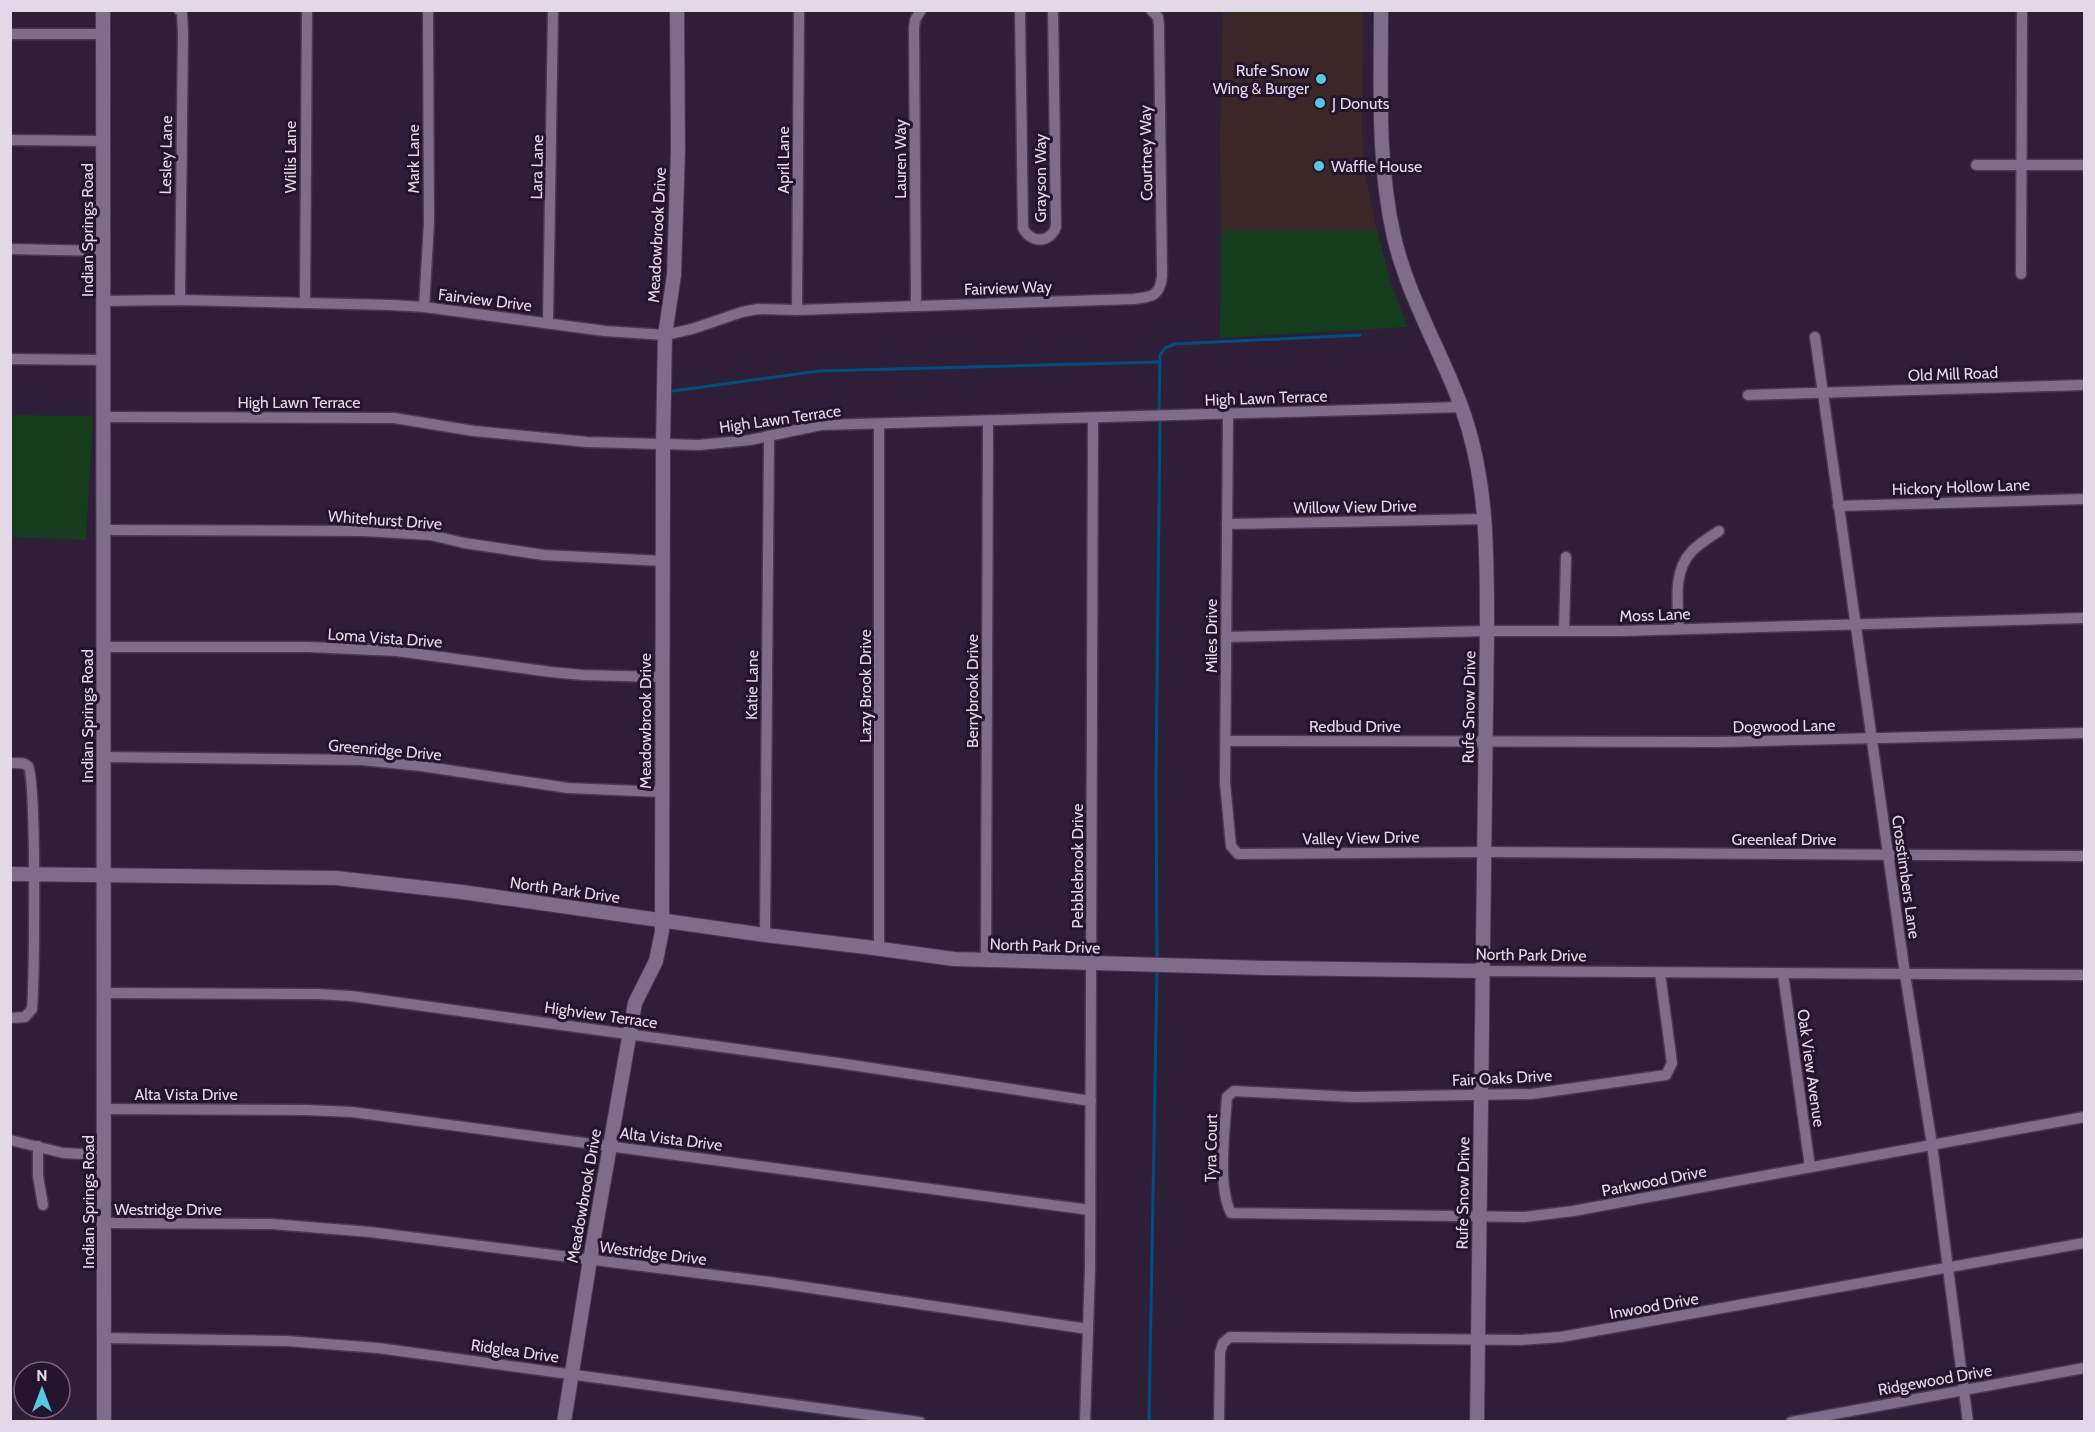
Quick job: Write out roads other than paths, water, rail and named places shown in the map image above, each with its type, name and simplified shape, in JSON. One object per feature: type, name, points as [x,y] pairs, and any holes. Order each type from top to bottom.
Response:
[{"type":"street","name":"Indian Springs Road","points":[[103,10],[104,1422]]},
{"type":"street","name":"Lesley Lane","points":[[179,10],[182,13],[183,33],[180,300]]},
{"type":"street","name":"Willis Lane","points":[[305,303],[307,10]]},
{"type":"street","name":"Mark Lane","points":[[424,308],[429,223],[428,10]]},
{"type":"street","name":"Lara Lane","points":[[548,323],[553,10]]},
{"type":"street","name":"Meadowbrook Drive","points":[[564,1422],[635,1003],[656,961],[661,942],[663,444],[665,335],[674,275],[678,150],[677,10]]},
{"type":"street","name":"April Lane","points":[[797,310],[799,10]]},
{"type":"street","name":"Grayson Way","points":[[1020,10],[1023,228],[1029,237],[1040,240],[1049,238],[1056,227],[1053,10]]},
{"type":"street","name":"Rufe Snow Drive","points":[[1381,10],[1381,140],[1389,212],[1409,284],[1462,407],[1479,471],[1485,519],[1487,632],[1477,1422]]},
{"type":"street","name":"Courtney Way","points":[[1153,11],[1160,25],[1162,264],[1161,286],[1157,292]]},
{"type":"street","name":"Lauren Way","points":[[916,306],[914,28],[915,20],[920,12]]},
{"type":"street","points":[[2021,274],[2022,13]]},
{"type":"street","points":[[10,33],[103,34]]},
{"type":"street","points":[[10,140],[103,141]]},
{"type":"street","points":[[1976,165],[2085,165]]},
{"type":"street","points":[[10,249],[103,251]]},
{"type":"street","name":"Fairview Way","points":[[858,308],[1134,299],[1157,292]]},
{"type":"street","name":"Fairview Drive","points":[[104,301],[180,300],[424,308],[605,331],[665,335],[758,309],[858,308]]},
{"type":"street","name":"Crosstimbers Lane","points":[[1815,337],[1905,974],[1932,1145],[1968,1422]]},
{"type":"street","points":[[10,359],[104,360]]},
{"type":"street","name":"Old Mill Road","points":[[1748,395],[2085,385]]},
{"type":"street","name":"High Lawn Terrace","points":[[104,417],[394,418],[474,431],[587,442],[699,445],[750,440],[821,425],[1462,407]]},
{"type":"street","name":"Miles Drive","points":[[1228,414],[1225,783],[1229,836],[1231,846],[1238,854]]},
{"type":"street","name":"Pebblebrook Drive","points":[[1085,1422],[1091,1101],[1093,418]]},
{"type":"street","name":"Berrybrook Drive","points":[[986,961],[988,421]]},
{"type":"street","name":"Lazy Brook Drive","points":[[879,424],[879,948]]},
{"type":"street","name":"Katie Lane","points":[[765,935],[769,436]]},
{"type":"street","name":"Hickory Hollow Lane","points":[[1838,506],[2085,499]]},
{"type":"street","name":"Willow View Drive","points":[[1227,524],[1485,519]]},
{"type":"street","name":"Whitehurst Drive","points":[[104,530],[364,531],[430,535],[464,543],[544,555],[663,561]]},
{"type":"street","points":[[1679,629],[1680,572],[1692,552],[1719,531]]},
{"type":"street","points":[[1564,632],[1566,557]]},
{"type":"street","name":"Moss Lane","points":[[1226,637],[1564,632],[2085,618]]},
{"type":"street","name":"Loma Vista Drive","points":[[104,647],[308,647],[397,651],[551,672],[662,677]]},
{"type":"street","name":"Dogwood Lane","points":[[1485,741],[1720,742],[2085,733]]},
{"type":"street","name":"Redbud Drive","points":[[1226,741],[1485,741]]},
{"type":"street","name":"Greenridge Drive","points":[[104,757],[362,760],[421,766],[568,788],[662,792]]},
{"type":"street","points":[[10,763],[26,764],[32,777],[33,874],[32,1009],[25,1017],[10,1018]]},
{"type":"street","name":"Greenleaf Drive","points":[[1484,852],[2085,856]]},
{"type":"street","name":"Valley View Drive","points":[[1238,854],[1484,852]]},
{"type":"street","name":"North Park Drive","points":[[10,873],[336,878],[462,892],[765,935],[986,961],[1482,971],[2085,975]]},
{"type":"street","name":"Fair Oaks Drive","points":[[1234,1091],[1353,1096],[1533,1094],[1666,1075],[1672,1063],[1660,973]]},
{"type":"street","name":"Oak View Avenue","points":[[1784,974],[1809,1167]]},
{"type":"street","name":"Highview Terrace","points":[[104,993],[351,996],[1091,1101]]},
{"type":"street","name":"Tyra Court","points":[[1228,1208],[1224,1188],[1224,1140],[1227,1097],[1234,1091]]},
{"type":"street","name":"Alta Vista Drive","points":[[104,1109],[352,1112],[1090,1210]]},
{"type":"street","name":"Parkwood Drive","points":[[1228,1208],[1235,1215],[1524,1217],[1573,1211],[2085,1117]]},
{"type":"street","points":[[10,1140],[63,1153],[104,1155]]},
{"type":"street","points":[[38,1146],[38,1176],[43,1205]]},
{"type":"street","name":"Westridge Drive","points":[[105,1223],[283,1225],[370,1232],[770,1282],[1088,1329]]},
{"type":"street","name":"Inwood Drive","points":[[1219,1422],[1220,1352],[1225,1340],[1230,1337],[1478,1340],[1561,1338],[2085,1243]]},
{"type":"street","name":"Ridglea Drive","points":[[104,1338],[231,1339],[378,1348],[920,1422]]},
{"type":"street","name":"Ridgewood Drive","points":[[1791,1422],[2085,1368]]},
{"type":"waterway","points":[[1159,412],[1160,355],[1165,348],[1175,344],[1360,335]]},
{"type":"waterway","points":[[673,391],[819,371],[1158,362]]},
{"type":"waterway","points":[[1157,961],[1156,779],[1160,418]]},
{"type":"waterway","points":[[1149,1422],[1157,970]]},
{"type":"place","name":"Rufe Snow Wing & Burger","points":[[1321,79]]},
{"type":"place","name":"J Donuts","points":[[1320,103]]},
{"type":"place","name":"Waffle House","points":[[1319,166]]}]
